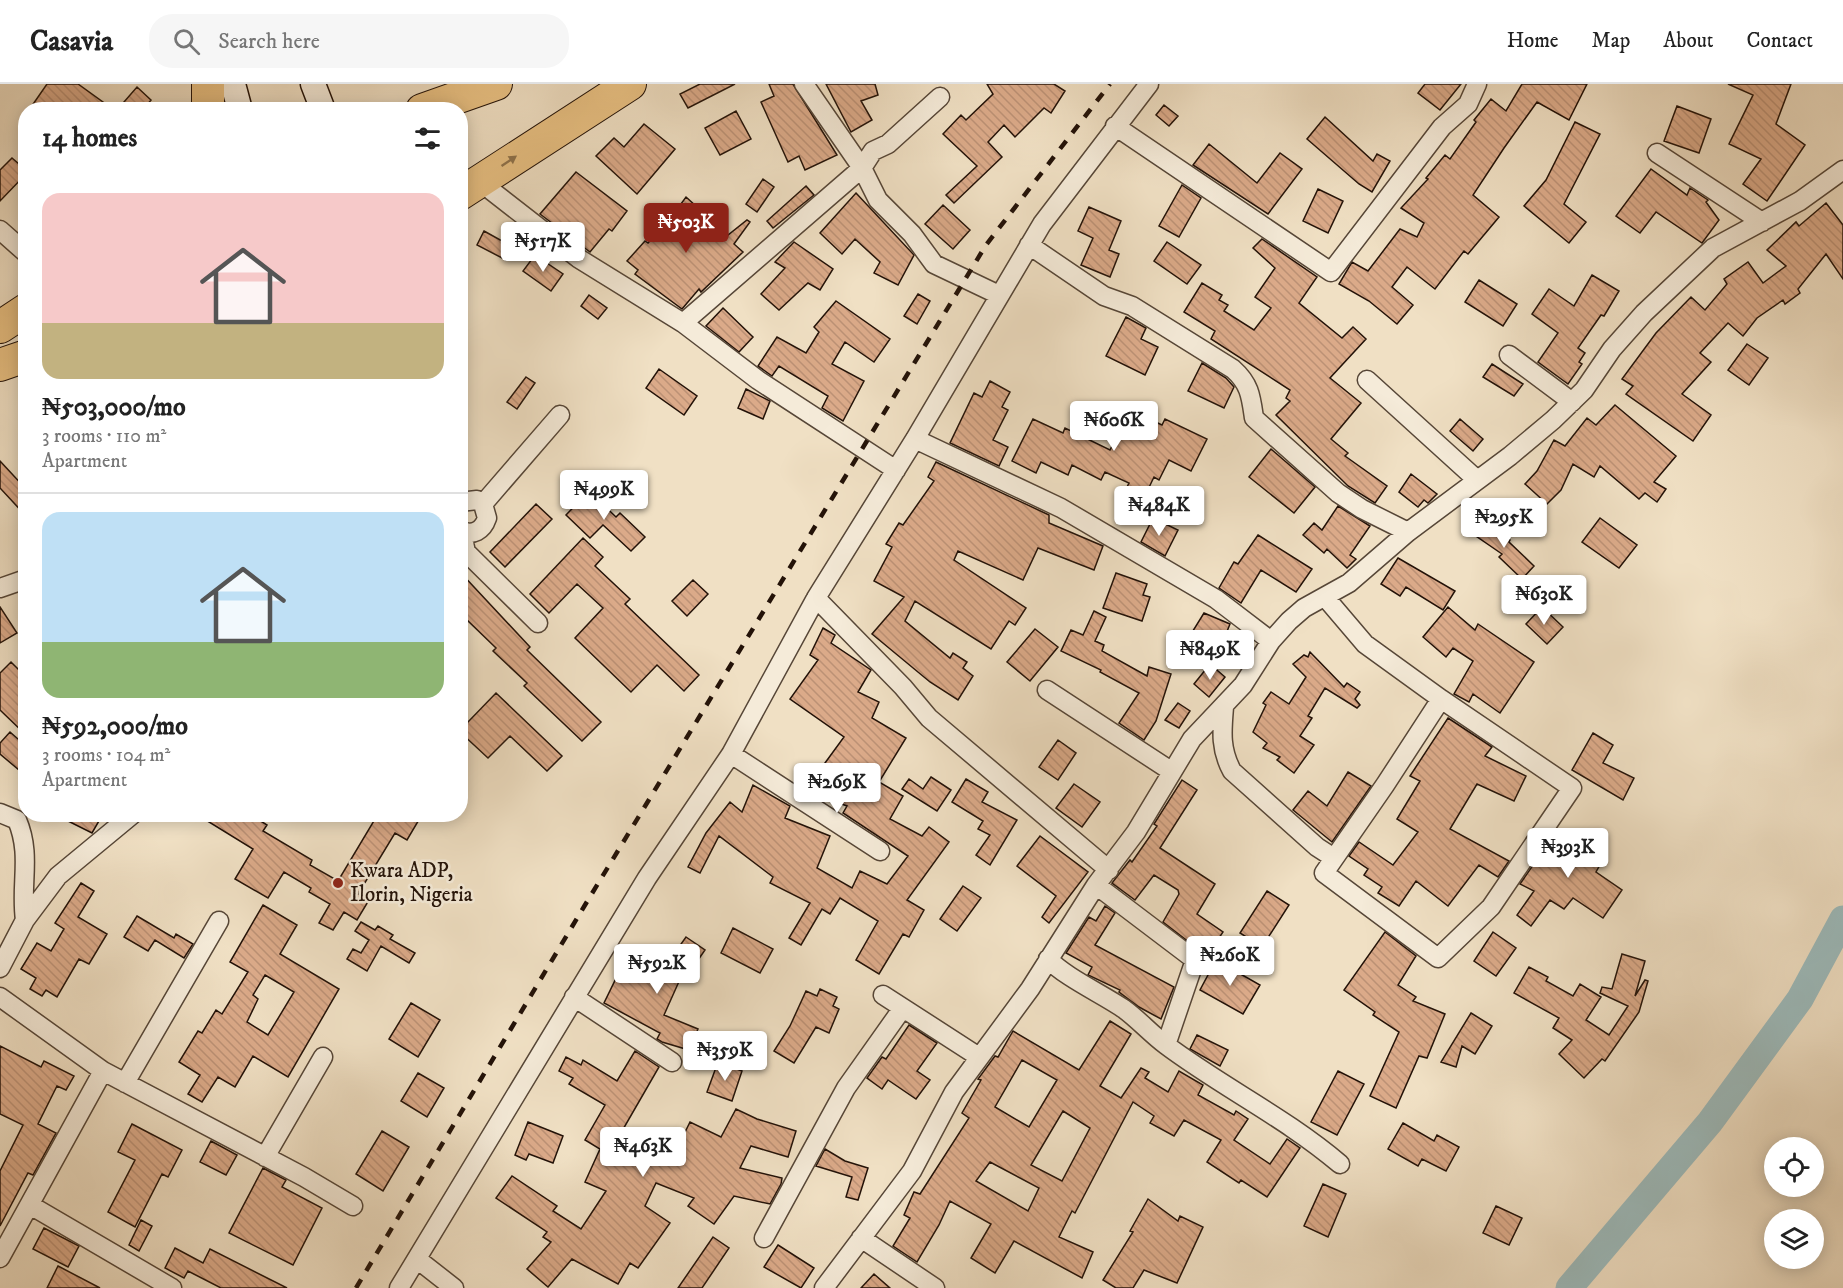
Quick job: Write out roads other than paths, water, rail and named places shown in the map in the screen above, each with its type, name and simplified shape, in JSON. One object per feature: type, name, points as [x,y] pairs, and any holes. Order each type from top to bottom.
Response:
[{"type":"highway","points":[[208,84],[208,102]]},
{"type":"highway","points":[[440,84],[484,88]]},
{"type":"highway","points":[[470,187],[630,84]]},
{"type":"highway","points":[[445,102],[484,88]]},
{"type":"highway","points":[[0,327],[18,315]]},
{"type":"highway","points":[[0,365],[18,359]]},
{"type":"street","points":[[233,84],[238,102]]},
{"type":"street","points":[[313,84],[319,102]]},
{"type":"street","points":[[804,84],[862,168],[878,200],[912,234],[934,264],[999,295]]},
{"type":"street","points":[[399,1288],[647,878],[731,754],[816,598],[915,439],[1042,224],[1149,84]]},
{"type":"street","points":[[1115,126],[1332,272],[1442,127],[1468,104],[1477,84]]},
{"type":"street","points":[[684,322],[862,168],[873,151],[888,144],[940,97]]},
{"type":"street","points":[[1657,153],[1762,222]]},
{"type":"street","points":[[824,1288],[912,1171],[949,1100],[1030,989],[1096,885],[1136,832],[1192,739],[1243,685],[1271,641],[1304,608],[1349,583],[1408,532],[1476,479],[1510,456],[1572,402],[1644,313],[1713,248],[1800,201],[1843,170]]},
{"type":"street","points":[[470,187],[578,258],[684,322],[758,380],[896,470]]},
{"type":"street","points":[[0,230],[18,246]]},
{"type":"street","points":[[1029,246],[1104,296],[1132,306],[1233,369],[1251,391],[1254,418],[1338,493],[1362,509],[1408,532]]},
{"type":"street","points":[[1509,355],[1572,402]]},
{"type":"street","points":[[1367,380],[1476,479]]},
{"type":"street","points":[[483,504],[560,415]]},
{"type":"street","points":[[915,439],[1061,508],[1216,599],[1271,641]]},
{"type":"street","points":[[468,499],[483,504]]},
{"type":"street","points":[[468,531],[480,530],[485,525],[488,518],[483,504]]},
{"type":"street","points":[[468,554],[538,623]]},
{"type":"street","points":[[0,588],[18,582]]},
{"type":"street","points":[[1325,597],[1365,644],[1572,788],[1491,907],[1438,958],[1324,873],[1441,699]]},
{"type":"street","points":[[816,598],[903,687],[929,718],[1109,870]]},
{"type":"street","points":[[1047,690],[1171,771]]},
{"type":"street","points":[[1224,706],[1221,741],[1225,757],[1233,771],[1317,847],[1334,858]]},
{"type":"street","points":[[731,754],[880,851]]},
{"type":"street","points":[[0,813],[17,820],[25,838],[26,868],[22,894],[26,920]]},
{"type":"street","points":[[0,968],[26,920],[58,876],[123,822]]},
{"type":"street","points":[[1096,885],[1196,960],[1166,1045]]},
{"type":"street","points":[[125,1083],[219,921]]},
{"type":"street","points":[[1048,959],[1058,970],[1072,975],[1124,1010],[1166,1045],[1296,1128],[1340,1164]]},
{"type":"street","points":[[883,995],[979,1058]]},
{"type":"street","points":[[0,997],[103,1071],[353,1206]]},
{"type":"street","points":[[574,997],[672,1062]]},
{"type":"street","points":[[764,1238],[846,1088],[902,1009]]},
{"type":"street","points":[[265,1157],[323,1057]]},
{"type":"street","points":[[0,1258],[103,1071]]},
{"type":"street","points":[[30,1205],[172,1288]]},
{"type":"street","points":[[861,1238],[935,1288]]},
{"type":"street","points":[[417,1259],[454,1288]]},
{"type":"waterway","points":[[1569,1288],[1710,1122],[1800,999],[1843,919]]},
{"type":"railway","points":[[356,1288],[585,905],[986,245],[1110,84]]},
{"type":"place","name":"Kwara ADP, Ilorin, Nigeria","points":[[338,883]]}]
